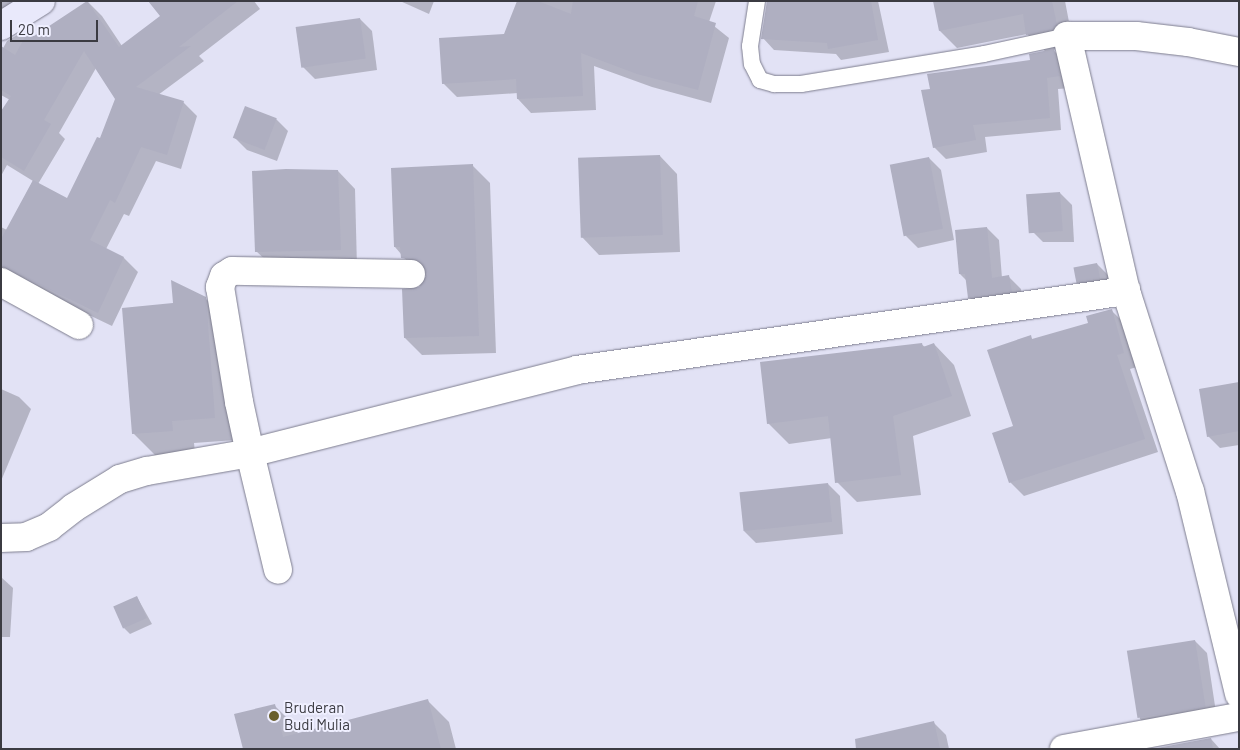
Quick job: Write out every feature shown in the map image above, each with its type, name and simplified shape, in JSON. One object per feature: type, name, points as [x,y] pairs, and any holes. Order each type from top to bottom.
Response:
[{"type":"main road","points":[[1,26],[41,1]]},
{"type":"street","points":[[1239,52],[1136,36],[1068,36],[1126,291],[1190,491],[1239,694]]},
{"type":"street","points":[[278,570],[238,402],[220,287],[224,276],[232,271],[411,274]]},
{"type":"street","points":[[1,282],[79,325]]},
{"type":"street","points":[[1,538],[26,537],[50,527],[73,508],[120,479],[147,471],[250,453],[578,370],[1126,291]]},
{"type":"street","points":[[1064,749],[1239,717]]},
{"type":"lane","points":[[757,1],[750,46],[752,64],[760,80],[774,84],[801,84],[984,54],[1068,36]]},
{"type":"building","points":[[87,1],[119,47],[160,16],[148,1],[238,1],[179,47],[191,46],[136,87],[184,101],[167,155],[141,147],[115,203],[110,200],[90,240],[124,257],[98,313],[1,266],[1,239],[33,180],[67,198],[97,137],[100,138],[115,99],[84,51],[44,120],[51,124],[24,171],[1,157],[1,111],[11,96],[1,90],[1,46],[15,55],[28,32],[34,36]]},
{"type":"building","points":[[517,1],[538,1],[571,14],[573,1],[698,1],[694,16],[716,23],[698,90],[637,74],[581,53],[583,96],[517,99],[516,79],[442,84],[439,38],[504,34]]},
{"type":"building","points":[[767,1],[871,1],[878,40],[828,49],[827,43],[761,39]]},
{"type":"building","points":[[933,1],[1052,1],[1057,25],[1054,29],[1026,35],[1023,14],[939,31]]},
{"type":"building","points":[[360,18],[366,59],[301,68],[296,27]]},
{"type":"building","points":[[1054,49],[1060,76],[1047,78],[1050,118],[973,125],[976,140],[933,148],[921,90],[930,89],[927,74],[1030,60],[1029,54]]},
{"type":"building","points":[[245,106],[277,118],[265,150],[233,138]]},
{"type":"building","points":[[660,155],[663,235],[581,238],[578,158]]},
{"type":"building","points":[[929,157],[943,229],[904,236],[890,165]]},
{"type":"building","points":[[473,164],[479,336],[404,338],[402,289],[419,287],[427,274],[419,261],[401,258],[400,247],[394,247],[391,168]]},
{"type":"building","points":[[286,169],[338,170],[341,250],[255,252],[252,171]]},
{"type":"building","points":[[1060,192],[1063,231],[1029,233],[1026,194]]},
{"type":"building","points":[[987,227],[992,278],[1009,275],[1012,292],[968,298],[965,274],[959,274],[955,230]]},
{"type":"building","points":[[1097,263],[1100,279],[1076,283],[1073,268]]},
{"type":"building","points":[[171,280],[206,297],[215,418],[172,421],[173,431],[132,434],[122,308],[173,303]]},
{"type":"building","points":[[1112,309],[1124,353],[1117,355],[1145,439],[1009,483],[992,433],[1013,426],[987,350],[1031,335],[1032,339],[1088,323],[1086,316]]},
{"type":"building","points":[[922,343],[923,347],[934,343],[952,396],[893,416],[901,475],[835,483],[828,416],[767,424],[760,362]]},
{"type":"building","points":[[1239,382],[1239,431],[1207,437],[1199,389]]},
{"type":"building","points":[[828,483],[832,522],[744,531],[739,492]]},
{"type":"building","points":[[137,596],[147,618],[123,629],[113,607]]},
{"type":"building","points":[[1195,640],[1206,707],[1137,718],[1127,651]]},
{"type":"building","points":[[428,699],[441,749],[243,749],[234,714],[275,704],[283,737]]},
{"type":"building","points":[[934,721],[940,749],[856,749],[855,739]]},
{"type":"building","points":[[1211,738],[1213,749],[1152,749]]},
{"type":"place","name":"Bruderan Budi Mulia","points":[[274,716]]}]
